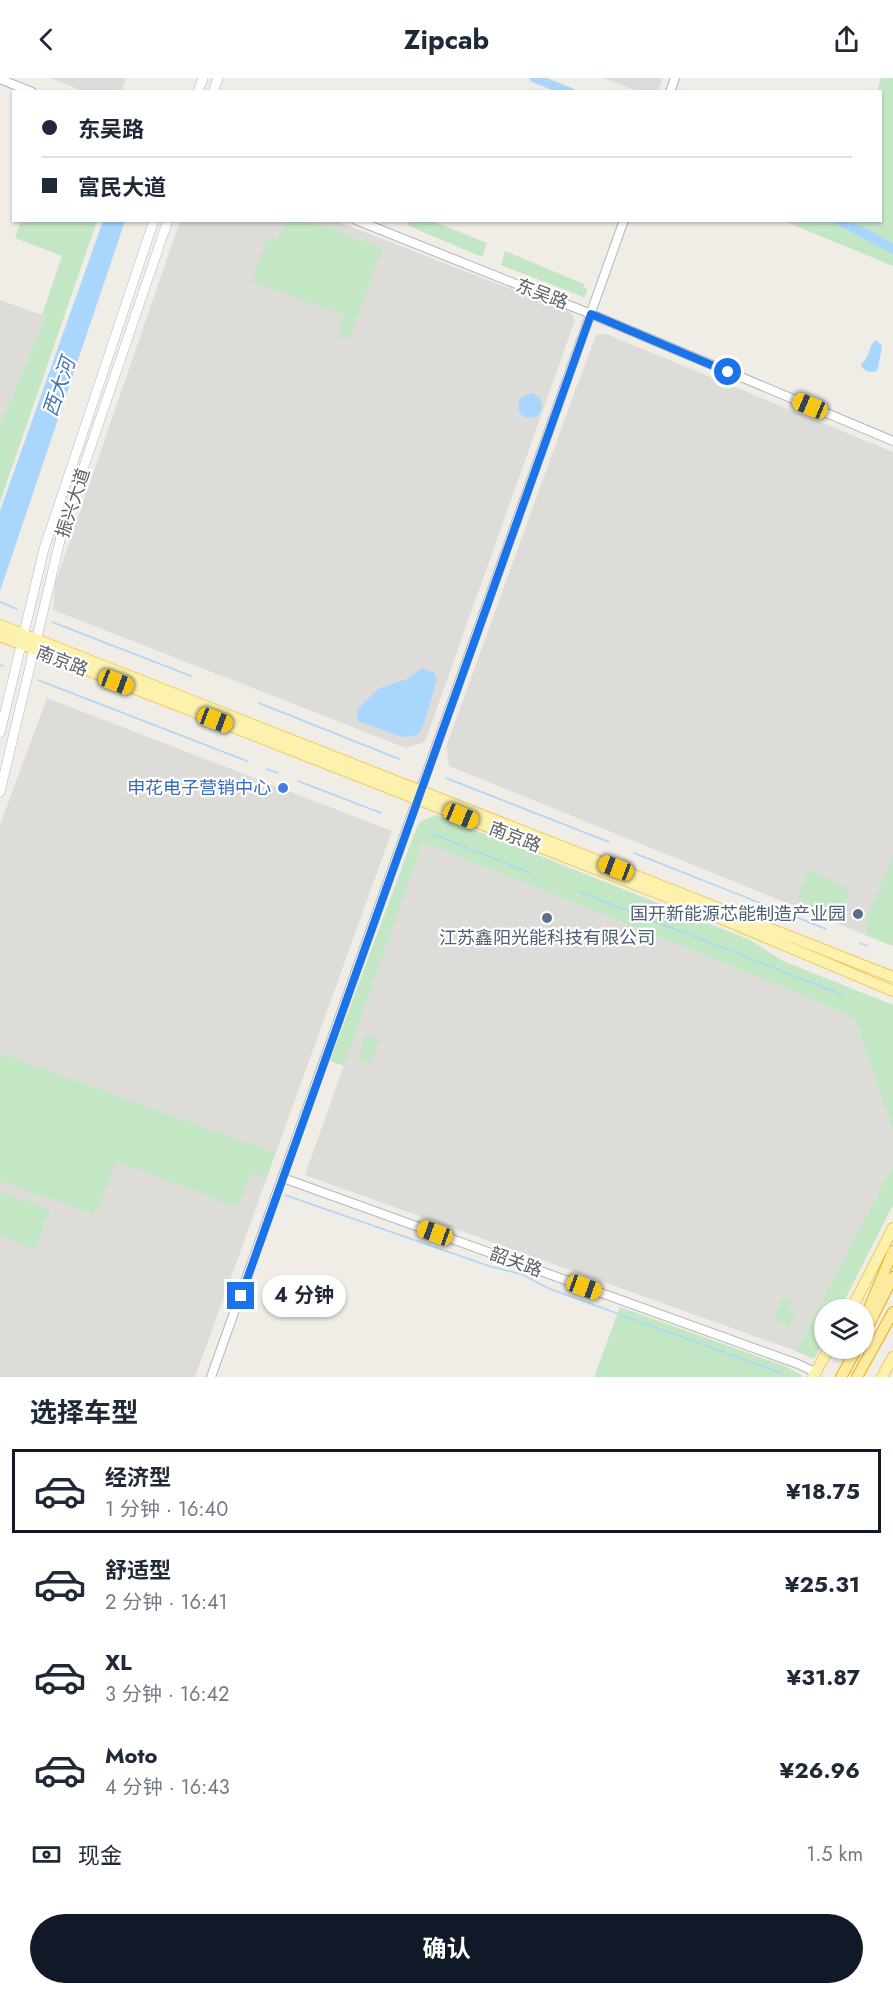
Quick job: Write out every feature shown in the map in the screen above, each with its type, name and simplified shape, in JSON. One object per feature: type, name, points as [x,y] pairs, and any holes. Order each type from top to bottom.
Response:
[{"type":"highway","points":[[873,1299],[893,1251]]},
{"type":"highway","points":[[874,1314],[893,1277]]},
{"type":"highway","points":[[857,1377],[893,1312]]},
{"type":"highway","points":[[862,1377],[893,1323]]},
{"type":"highway","points":[[833,1377],[843,1359]]},
{"type":"highway","points":[[841,1377],[851,1359]]},
{"type":"main road","name":"振兴大道","points":[[0,733],[44,549],[153,222]]},
{"type":"main road","name":"振兴大道","points":[[0,792],[37,645],[63,528],[167,222]]},
{"type":"main road","name":"南京路","points":[[0,625],[22,640]]},
{"type":"main road","name":"南京路","points":[[0,636],[37,645],[893,977]]},
{"type":"main road","name":"南京路","points":[[419,795],[703,910],[893,992]]},
{"type":"main road","points":[[857,1299],[893,1228]]},
{"type":"main road","points":[[882,1377],[893,1357]]},
{"type":"main road","points":[[814,1375],[823,1359]]},
{"type":"street","points":[[0,79],[27,90]]},
{"type":"street","name":"东吴路","points":[[361,222],[591,314],[893,441]]},
{"type":"street","points":[[211,1377],[623,222]]},
{"type":"street","name":"韶关路","points":[[283,1178],[798,1364],[814,1375]]},
{"type":"shaded area","points":[[50,78],[126,78],[121,90],[81,90]]},
{"type":"shaded area","points":[[603,78],[663,78],[658,90],[635,90]]},
{"type":"shaded area","points":[[180,222],[339,222],[570,312],[575,320],[425,742],[406,748],[53,610],[55,584]]},
{"type":"shaded area","points":[[0,300],[45,316],[0,425]]},
{"type":"shaded area","points":[[606,334],[893,452],[893,946],[449,766],[446,747],[572,399],[596,335]]},
{"type":"shaded area","points":[[47,698],[392,831],[195,1377],[0,1377],[0,825]]},
{"type":"shaded area","points":[[423,842],[854,1018],[893,1130],[893,1164],[823,1299],[814,1299],[814,1316],[796,1351],[305,1175]]},
{"type":"green space","points":[[881,78],[893,78],[893,266],[786,222],[882,222],[882,90],[877,90]]},
{"type":"green space","points":[[21,222],[97,222],[0,502],[0,425],[45,317],[42,315],[62,256],[15,238]]},
{"type":"green space","points":[[284,222],[312,222],[382,248],[351,336],[346,340],[338,335],[344,315],[252,282],[268,236],[278,239]]},
{"type":"green space","points":[[407,222],[434,222],[487,243],[482,257],[409,226]]},
{"type":"green space","points":[[505,251],[584,284],[583,286],[588,289],[584,297],[501,265]]},
{"type":"green space","points":[[437,815],[750,940],[783,961],[893,1005],[893,1130],[854,1018],[423,842],[344,1066],[330,1061],[417,827],[421,821]]},
{"type":"green space","points":[[893,856],[893,946],[865,935],[870,926],[865,923]]},
{"type":"green space","points":[[808,869],[850,891],[840,918],[835,920],[807,908],[809,902],[797,897]]},
{"type":"green space","points":[[367,1034],[380,1039],[371,1063],[358,1059]]},
{"type":"green space","points":[[0,1053],[275,1153],[266,1178],[252,1173],[237,1207],[116,1161],[98,1209],[93,1214],[0,1181]]},
{"type":"green space","points":[[893,1164],[893,1205],[845,1299],[823,1299]]},
{"type":"green space","points":[[0,1192],[50,1209],[36,1249],[0,1236]]},
{"type":"green space","points":[[782,1297],[791,1301],[789,1310],[796,1313],[790,1327],[774,1320]]},
{"type":"green space","points":[[620,1307],[787,1367],[804,1377],[594,1377]]},
{"type":"green space","points":[[814,1316],[814,1359],[796,1351]]},
{"type":"water","name":"西大河","points":[[103,222],[125,222],[0,591],[0,511]]},
{"type":"water","points":[[832,222],[848,222],[870,230],[893,244],[893,254]]},
{"type":"water","points":[[876,340],[882,345],[878,367],[877,371],[869,372],[862,368],[861,364]]},
{"type":"water","points":[[530,394],[538,398],[542,406],[538,414],[530,418],[522,414],[518,406],[522,398]]},
{"type":"water","points":[[422,668],[434,673],[437,680],[423,726],[417,735],[402,737],[358,721],[357,710],[378,689],[407,679]]},
{"type":"waterway","points":[[534,78],[565,90]]},
{"type":"waterway","points":[[0,602],[17,609]]},
{"type":"waterway","points":[[52,622],[191,676]]},
{"type":"waterway","points":[[38,680],[247,761]]},
{"type":"waterway","points":[[259,703],[399,759]]},
{"type":"waterway","points":[[266,769],[278,773]]},
{"type":"waterway","points":[[446,778],[609,842]]},
{"type":"waterway","points":[[298,781],[381,813]]},
{"type":"waterway","points":[[433,834],[530,873]]},
{"type":"waterway","points":[[634,853],[826,929]]},
{"type":"waterway","points":[[580,892],[843,995]]},
{"type":"waterway","points":[[860,943],[867,946]]},
{"type":"waterway","points":[[285,1195],[492,1267],[521,1274],[550,1289],[781,1373]]},
{"type":"place","name":"申花电子营销中心","points":[[283,788]]},
{"type":"place","name":"国开新能源芯能制造产业园","points":[[858,914]]},
{"type":"place","name":"江苏鑫阳光能科技有限公司","points":[[547,918]]},
{"type":"route","points":[[241,1296],[591,314],[728,372]]}]
